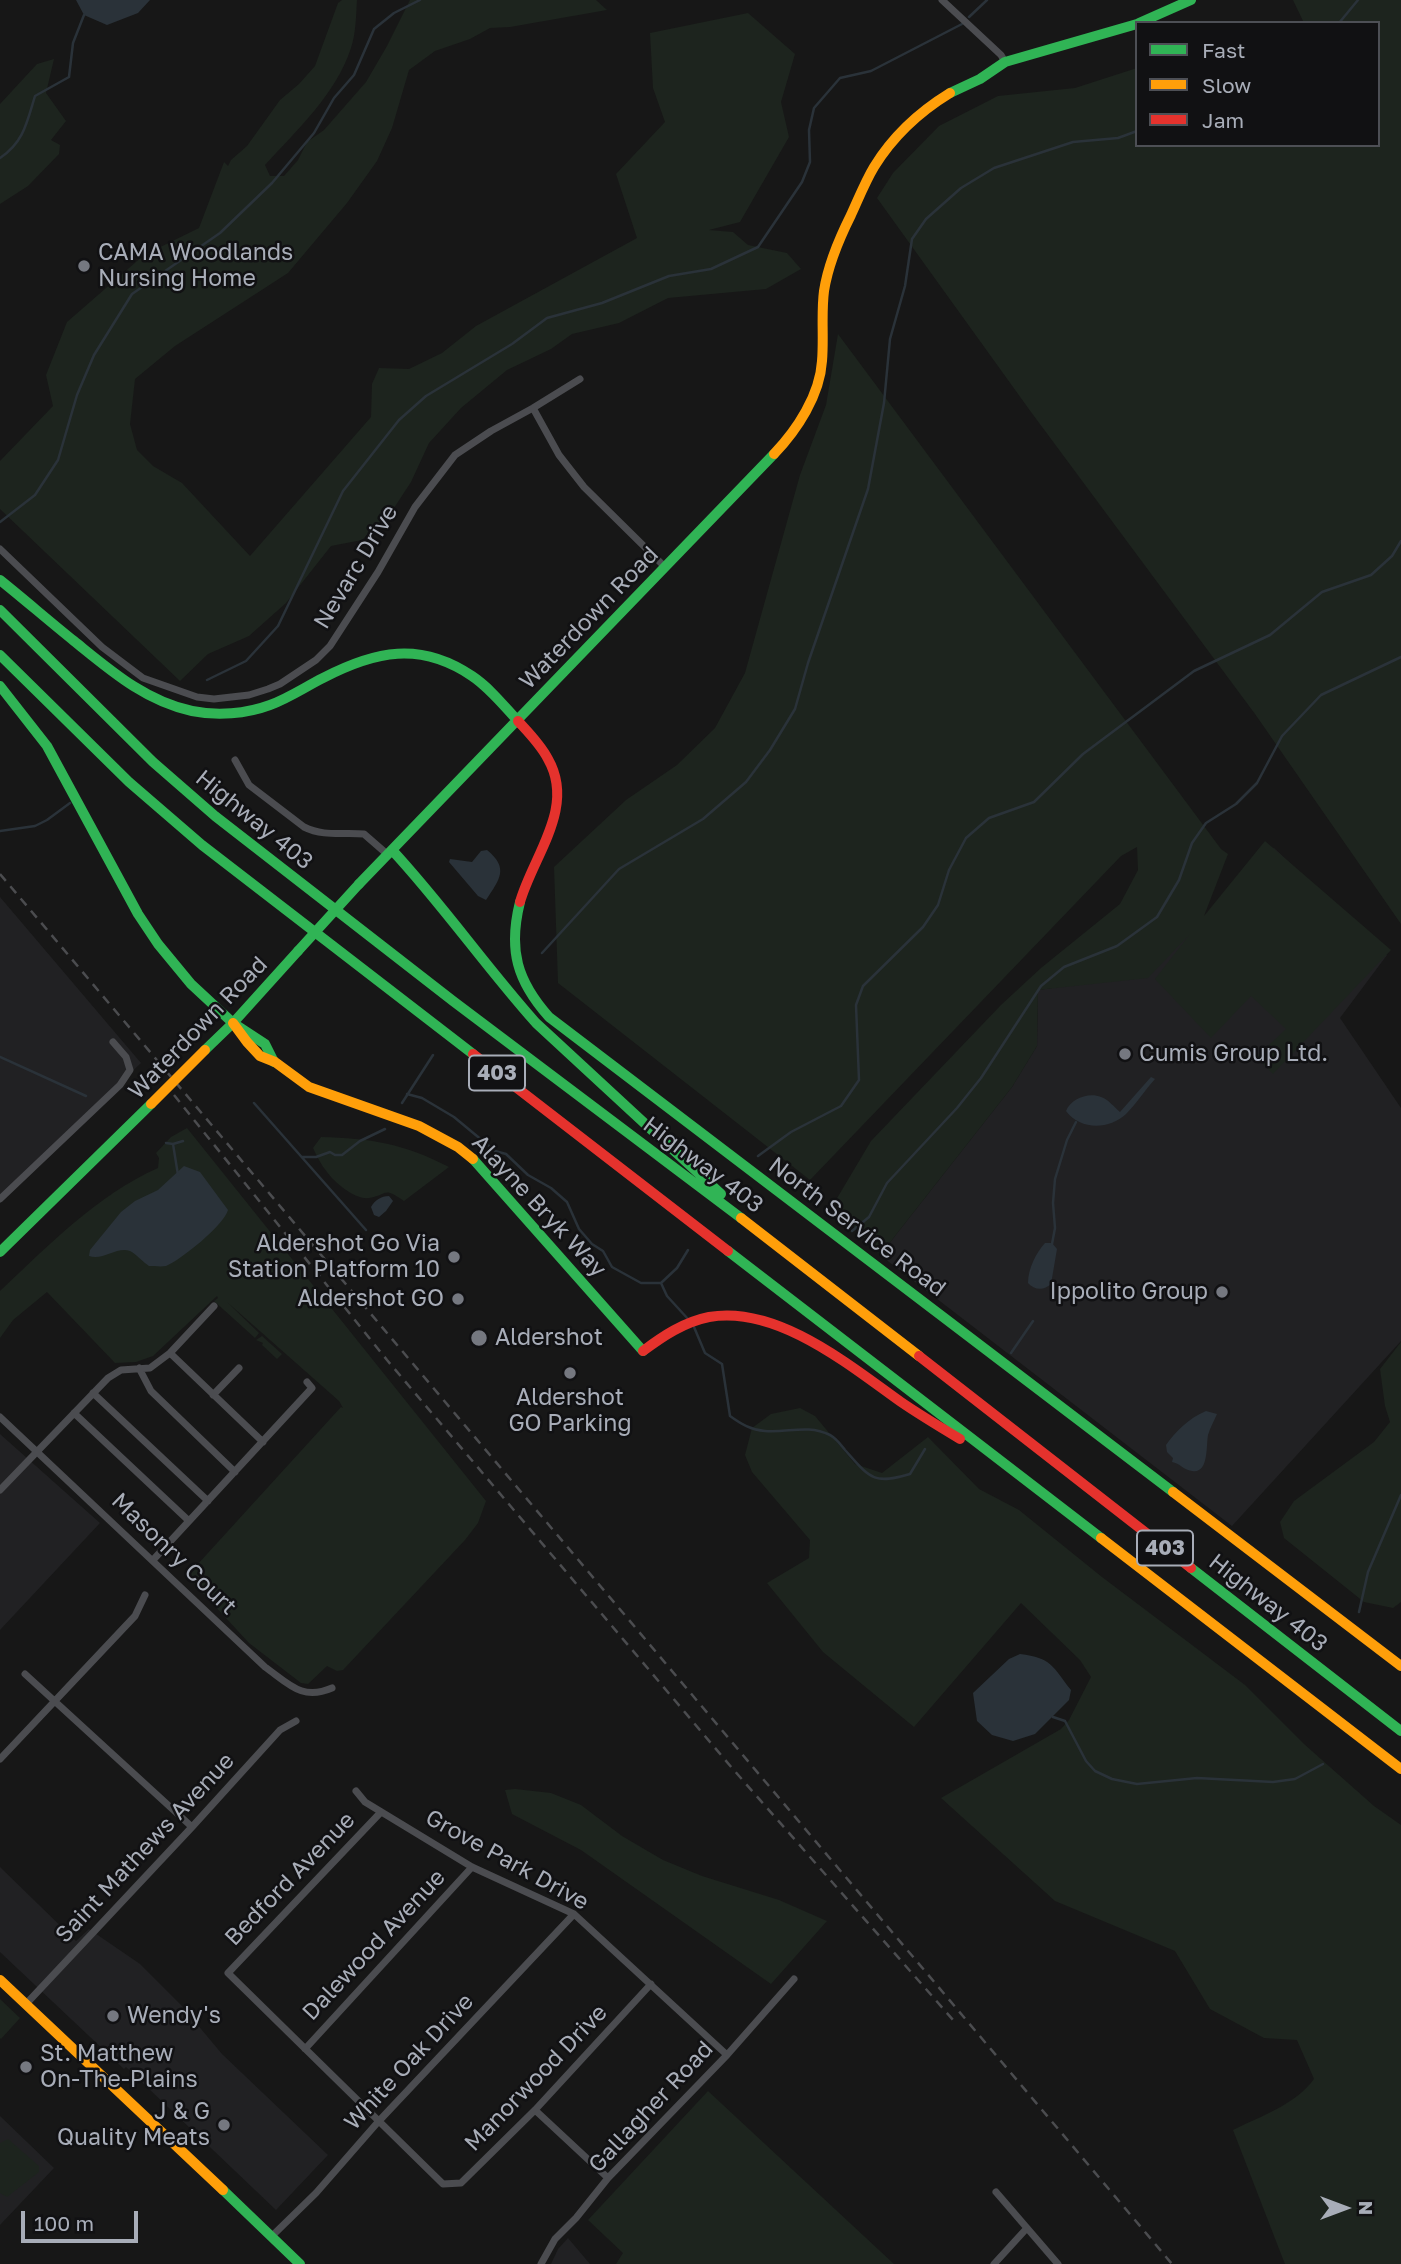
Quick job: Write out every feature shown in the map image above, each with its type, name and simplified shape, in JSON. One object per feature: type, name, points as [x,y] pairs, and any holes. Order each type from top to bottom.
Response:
[{"type":"main road","name":"Waterdown Road","points":[[1143,21],[1191,0]]},
{"type":"main road","name":"Waterdown Road","points":[[0,1252],[58,1198],[233,1023],[359,884],[774,456],[799,424],[816,387],[822,365],[824,291],[837,244],[874,167],[902,130],[928,107],[1005,62],[1135,24]]},
{"type":"main road","name":"North Service Road","points":[[0,580],[115,675],[139,691],[178,708],[220,714],[258,709],[296,694],[360,660],[388,653],[413,652],[440,658],[475,678],[542,748],[556,780],[557,798],[553,824],[522,897],[513,938],[520,974],[526,989],[549,1017],[1401,1666]]},
{"type":"main road","name":"Highway 403","points":[[0,610],[153,762],[215,816],[453,1001],[770,1240],[1401,1731]]},
{"type":"main road","name":"403","points":[[0,655],[130,782],[202,845],[1401,1769]]},
{"type":"main road","name":"Alayne Bryk Way","points":[[0,686],[47,746],[138,914],[158,944],[191,984],[233,1023],[246,1042],[265,1059],[274,1062],[291,1077],[314,1090],[420,1125],[456,1144],[476,1161],[643,1351],[692,1323],[720,1316],[747,1317],[794,1332],[857,1369],[923,1416],[1011,1470]]},
{"type":"main road","points":[[390,852],[423,883],[508,992],[536,1023],[770,1240]]},
{"type":"main road","points":[[0,1980],[300,2264]]},
{"type":"street","points":[[942,0],[1005,62]]},
{"type":"street","name":"Nevarc Drive","points":[[0,549],[102,647],[143,678],[185,693],[214,699],[249,695],[280,684],[316,660],[330,646],[378,572],[415,507],[455,455],[491,430],[580,379]]},
{"type":"street","points":[[533,408],[559,455],[584,488],[665,566]]},
{"type":"street","points":[[235,760],[249,785],[304,827],[314,832],[333,835],[364,834],[390,852]]},
{"type":"street","points":[[0,1199],[120,1085],[130,1070],[127,1057],[113,1042]]},
{"type":"street","points":[[0,1490],[107,1378],[121,1370],[150,1368],[170,1353],[214,1306]]},
{"type":"street","points":[[170,1353],[263,1442]]},
{"type":"street","points":[[139,1368],[151,1391],[235,1472]]},
{"type":"street","points":[[213,1395],[239,1368]]},
{"type":"street","points":[[153,1560],[312,1388],[307,1382]]},
{"type":"street","points":[[93,1393],[208,1501]]},
{"type":"street","points":[[74,1413],[189,1521]]},
{"type":"street","name":"Masonry Court","points":[[0,1417],[265,1667],[298,1690],[317,1694],[332,1688]]},
{"type":"street","points":[[0,1759],[135,1616],[145,1595]]},
{"type":"street","points":[[25,1674],[192,1827]]},
{"type":"street","name":"Saint Mathews Avenue","points":[[26,2004],[280,1730],[296,1721]]},
{"type":"street","name":"Grove Park Drive","points":[[356,1791],[365,1802],[472,1867],[574,1913],[727,2055]]},
{"type":"street","name":"Bedford Avenue","points":[[305,2049],[228,1973],[381,1812]]},
{"type":"street","name":"Dalewood Avenue","points":[[305,2049],[472,1867]]},
{"type":"street","name":"White Oak Drive","points":[[272,2236],[316,2193],[378,2122],[574,1913]]},
{"type":"street","name":"Gallagher Road","points":[[541,2264],[555,2239],[608,2178],[727,2055],[794,1979]]},
{"type":"street","name":"Manorwood Drive","points":[[378,2122],[443,2184],[461,2183],[535,2110],[650,1984]]},
{"type":"street","points":[[305,2049],[378,2122]]},
{"type":"street","points":[[535,2110],[608,2178]]},
{"type":"street","points":[[996,2192],[1058,2264]]},
{"type":"street","points":[[994,2264],[1027,2228]]},
{"type":"shaded area","points":[[76,0],[150,0],[138,13],[107,25],[84,15]]},
{"type":"shaded area","points":[[342,0],[357,0],[351,48],[326,96],[265,165],[270,176],[284,176],[298,160],[307,142],[324,130],[366,82],[410,0],[596,0],[607,10],[490,28],[470,39],[435,51],[409,70],[392,128],[377,161],[347,203],[288,273],[175,346],[135,379],[130,424],[137,450],[153,466],[182,483],[250,556],[371,417],[372,384],[379,368],[409,369],[442,353],[476,326],[637,238],[616,174],[665,122],[653,88],[650,33],[748,13],[795,54],[781,102],[789,137],[740,222],[709,230],[733,232],[748,245],[787,253],[801,269],[766,289],[668,298],[619,323],[572,334],[551,349],[507,370],[461,408],[429,443],[411,482],[394,508],[362,540],[331,546],[286,603],[249,636],[208,654],[180,681],[0,509],[0,461],[53,406],[46,375],[67,322],[144,255],[199,228],[224,162],[228,166],[247,146],[280,100],[315,66],[338,3]]},
{"type":"shaded area","points":[[1293,0],[1401,0],[1401,924],[1255,714],[1031,412],[877,198],[893,173],[939,126],[998,96],[1075,88],[1135,69],[1135,147],[1380,147],[1380,21],[1303,21]]},
{"type":"shaded area","points":[[54,59],[46,93],[66,121],[51,140],[60,145],[59,154],[28,186],[0,204],[0,104],[37,64]]},
{"type":"shaded area","points":[[838,334],[1221,849],[1228,854],[1204,916],[1265,841],[1391,950],[1273,1074],[1256,1057],[1286,1029],[1251,996],[1211,1038],[1155,979],[1190,934],[1148,978],[1038,990],[1037,1046],[1012,1087],[880,1255],[833,1205],[871,1141],[1001,1005],[1041,968],[1120,904],[1138,870],[1137,847],[1121,856],[810,1180],[558,983],[554,867],[626,800],[677,765],[715,728],[745,673],[800,475],[826,405]]},
{"type":"shaded area","points":[[1274,848],[1387,955],[1340,1018],[1401,1108],[1401,1341],[1232,1526],[880,1255],[1012,1087],[1037,1046],[1038,990],[1079,984],[1198,926]]},
{"type":"shaded area","points":[[487,850],[498,862],[500,874],[486,900],[478,896],[449,862],[450,859],[472,862],[481,851]]},
{"type":"shaded area","points":[[0,897],[141,1063],[0,1198]]},
{"type":"shaded area","points":[[1151,1077],[1155,1079],[1134,1105],[1126,1114],[1111,1123],[1087,1125],[1066,1111],[1076,1100],[1091,1095],[1104,1098],[1120,1112]]},
{"type":"shaded area","points":[[187,1128],[486,1501],[478,1523],[465,1540],[343,1670],[337,1671],[327,1666],[308,1684],[301,1683],[249,1643],[187,1576],[341,1407],[343,1408],[339,1401],[227,1302],[259,1333],[255,1338],[214,1301],[217,1296],[153,1356],[136,1362],[115,1363],[47,1292],[13,1320],[0,1338],[0,1291],[55,1239],[94,1207],[114,1192],[158,1168],[159,1158],[156,1153],[171,1137]]},
{"type":"shaded area","points":[[321,1137],[387,1144],[449,1167],[404,1201],[389,1193],[363,1198],[345,1190],[325,1169],[313,1148]]},
{"type":"shaded area","points":[[184,1166],[200,1172],[228,1210],[211,1233],[166,1266],[149,1266],[132,1252],[125,1250],[99,1257],[89,1256],[90,1250],[121,1212],[135,1201],[158,1190]]},
{"type":"shaded area","points":[[389,1196],[393,1201],[386,1211],[379,1217],[374,1215],[371,1207],[376,1200]]},
{"type":"shaded area","points":[[1045,1243],[1052,1243],[1057,1249],[1051,1284],[1039,1289],[1028,1283],[1028,1278],[1033,1262]]},
{"type":"shaded area","points":[[262,1336],[282,1354],[277,1359],[263,1343],[256,1340]]},
{"type":"shaded area","points":[[1401,1342],[1401,1602],[1393,1608],[1364,1602],[1284,1538],[1280,1522],[1294,1501],[1374,1442],[1390,1422],[1380,1369]]},
{"type":"shaded area","points":[[800,1408],[815,1416],[855,1464],[882,1473],[928,1437],[979,1489],[1019,1510],[1102,1577],[1245,1685],[1304,1744],[1374,1806],[1401,1825],[1401,2264],[1285,2264],[1233,2130],[1287,2103],[1314,2079],[1297,2040],[1264,2038],[1210,2009],[1175,1951],[1055,1901],[941,1798],[1061,1729],[1069,1720],[1091,1677],[1080,1660],[1021,1603],[914,1727],[823,1652],[767,1583],[809,1558],[810,1540],[752,1472],[745,1455],[752,1428],[771,1414]]},
{"type":"shaded area","points":[[1206,1411],[1217,1414],[1208,1435],[1206,1458],[1197,1471],[1189,1470],[1172,1462],[1173,1458],[1167,1452],[1166,1445],[1183,1425]]},
{"type":"shaded area","points":[[0,1434],[100,1523],[0,1630]]},
{"type":"shaded area","points":[[1020,1654],[1039,1658],[1050,1664],[1071,1690],[1069,1700],[1035,1734],[1013,1741],[992,1735],[977,1721],[973,1693],[1009,1659]]},
{"type":"shaded area","points":[[505,1790],[551,1793],[581,1805],[622,1836],[663,1860],[702,1876],[779,1900],[827,1921],[771,1984],[581,1850],[512,1814]]},
{"type":"shaded area","points":[[0,1867],[76,1941],[89,1929],[140,1964],[181,2005],[222,2054],[328,2155],[276,2210],[0,1952]]},
{"type":"shaded area","points":[[0,1999],[20,2018],[1,2039],[0,2038]]},
{"type":"shaded area","points":[[708,2091],[894,2264],[616,2264],[623,2253],[588,2220]]},
{"type":"shaded area","points":[[0,2116],[54,2168],[0,2225]]},
{"type":"shaded area","points":[[8,2139],[39,2166],[39,2172],[7,2197],[0,2193],[0,2143]]},
{"type":"shaded area","points":[[568,2238],[590,2264],[551,2264],[558,2249]]},
{"type":"waterway","points":[[0,522],[35,495],[58,460],[77,395],[94,355],[132,294],[220,233],[272,183],[314,133],[334,98],[354,75],[374,29],[394,13],[420,0]]},
{"type":"waterway","points":[[969,17],[987,0]]},
{"type":"waterway","points":[[1341,21],[1358,0]]},
{"type":"waterway","points":[[0,158],[20,138],[35,96],[69,77],[73,43],[84,15]]},
{"type":"waterway","points":[[207,680],[246,661],[278,626],[343,491],[399,420],[426,396],[512,344],[547,318],[602,303],[669,276],[711,269],[758,247],[802,182],[810,162],[809,130],[814,108],[840,78],[871,71],[962,24]]},
{"type":"waterway","points":[[542,953],[619,869],[703,819],[746,782],[795,709],[808,663],[868,489],[884,403],[890,339],[905,286],[912,239],[926,219],[961,188],[994,168],[1073,142],[1118,138],[1135,132]]},
{"type":"waterway","points":[[758,1156],[791,1132],[841,1106],[859,1080],[856,1005],[863,986],[923,927],[938,905],[949,870],[966,838],[989,818],[1034,802],[1083,754],[1194,671],[1270,635],[1322,592],[1371,575],[1392,556],[1401,541]]},
{"type":"waterway","points":[[852,1231],[869,1217],[887,1183],[957,1108],[981,1078],[1041,986],[1064,967],[1117,946],[1157,917],[1179,880],[1192,843],[1206,823],[1236,804],[1257,783],[1282,736],[1321,695],[1401,657]]},
{"type":"waterway","points":[[0,831],[35,826],[70,803]]},
{"type":"waterway","points":[[402,1103],[433,1055]]},
{"type":"waterway","points":[[0,1057],[86,1096]]},
{"type":"waterway","points":[[407,1094],[422,1098],[454,1117],[495,1151],[506,1154],[528,1175],[551,1188],[567,1202],[579,1229],[592,1244],[603,1251],[612,1267],[641,1283],[661,1283],[677,1268],[688,1250]]},
{"type":"waterway","points":[[254,1103],[366,1230]]},
{"type":"waterway","points":[[1052,1244],[1055,1228],[1055,1179],[1067,1140],[1076,1122]]},
{"type":"waterway","points":[[302,1157],[316,1157],[330,1152],[342,1155],[360,1141],[385,1129]]},
{"type":"waterway","points":[[166,1143],[183,1141]]},
{"type":"waterway","points":[[173,1144],[178,1175]]},
{"type":"waterway","points":[[661,1283],[667,1296],[688,1319]]},
{"type":"waterway","points":[[1011,1353],[1033,1321]]},
{"type":"waterway","points":[[694,1327],[705,1353],[722,1364],[730,1416],[742,1424],[760,1430],[805,1429],[830,1435],[867,1473],[880,1479],[910,1474],[925,1449]]},
{"type":"waterway","points":[[1359,1612],[1368,1572],[1401,1495]]},
{"type":"waterway","points":[[1053,1717],[1065,1721],[1086,1761],[1095,1771],[1112,1779],[1137,1784],[1197,1778],[1273,1782],[1295,1779],[1323,1764]]},
{"type":"railway","points":[[0,874],[1172,2264]]},
{"type":"railway","points":[[174,1095],[387,1360],[732,1768],[954,2021]]},
{"type":"traffic: fast","points":[[1144,21],[1191,0]]},
{"type":"traffic: fast","points":[[950,93],[980,79],[1005,62],[1135,25]]},
{"type":"traffic: fast","points":[[359,884],[774,454]]},
{"type":"traffic: fast","points":[[0,580],[129,683],[159,700],[192,711],[231,713],[261,708],[361,661],[379,656],[416,654],[453,665],[472,676],[518,721]]},
{"type":"traffic: fast","points":[[0,610],[153,762],[215,816],[453,1001],[741,1218]]},
{"type":"traffic: fast","points":[[0,655],[129,782],[202,845],[473,1054]]},
{"type":"traffic: fast","points":[[0,686],[47,746],[138,914],[158,944],[191,984],[233,1023]]},
{"type":"traffic: fast","points":[[392,850],[536,1023],[721,1194]]},
{"type":"traffic: fast","points":[[298,951],[359,884]]},
{"type":"traffic: fast","points":[[520,902],[515,935],[518,964],[529,991],[549,1017],[1173,1492]]},
{"type":"traffic: fast","points":[[205,1050],[298,951]]},
{"type":"traffic: fast","points":[[236,1025],[265,1044],[274,1062]]},
{"type":"traffic: fast","points":[[0,1252],[151,1104]]},
{"type":"traffic: fast","points":[[473,1159],[643,1351]]},
{"type":"traffic: fast","points":[[728,1251],[1101,1538]]},
{"type":"traffic: fast","points":[[1191,1568],[1401,1731]]},
{"type":"traffic: fast","points":[[223,2190],[300,2264]]},
{"type":"traffic: slow","points":[[774,454],[799,423],[817,387],[822,361],[826,281],[838,243],[865,185],[881,156],[898,135],[928,108],[950,93]]},
{"type":"traffic: slow","points":[[233,1023],[260,1056],[275,1062],[309,1087],[419,1126],[458,1147],[473,1159]]},
{"type":"traffic: slow","points":[[151,1104],[205,1050]]},
{"type":"traffic: slow","points":[[741,1218],[919,1356]]},
{"type":"traffic: slow","points":[[1173,1492],[1401,1666]]},
{"type":"traffic: slow","points":[[1101,1538],[1401,1769]]},
{"type":"traffic: slow","points":[[0,1980],[223,2190]]},
{"type":"traffic: jam","points":[[518,721],[548,759],[555,777],[557,796],[549,832],[520,902]]},
{"type":"traffic: jam","points":[[473,1054],[728,1251]]},
{"type":"traffic: jam","points":[[643,1351],[674,1330],[700,1319],[735,1316],[760,1320],[811,1341],[960,1439]]},
{"type":"traffic: jam","points":[[919,1356],[1191,1568]]},
{"type":"place","name":"CAMA Woodlands Nursing Home","points":[[84,266]]},
{"type":"place","name":"Cumis Group Ltd.","points":[[1125,1054]]},
{"type":"place","name":"Aldershot Go Via Station Platform 10","points":[[454,1257]]},
{"type":"place","name":"Ippolito Group","points":[[1222,1292]]},
{"type":"place","name":"Aldershot GO","points":[[458,1299]]},
{"type":"place","name":"Aldershot","points":[[479,1338]]},
{"type":"place","name":"Aldershot GO Parking","points":[[570,1373]]},
{"type":"place","name":"Wendy's","points":[[113,2016]]},
{"type":"place","name":"St. Matthew On-The-Plains","points":[[26,2067]]},
{"type":"place","name":"J & G Quality Meats","points":[[224,2125]]}]
